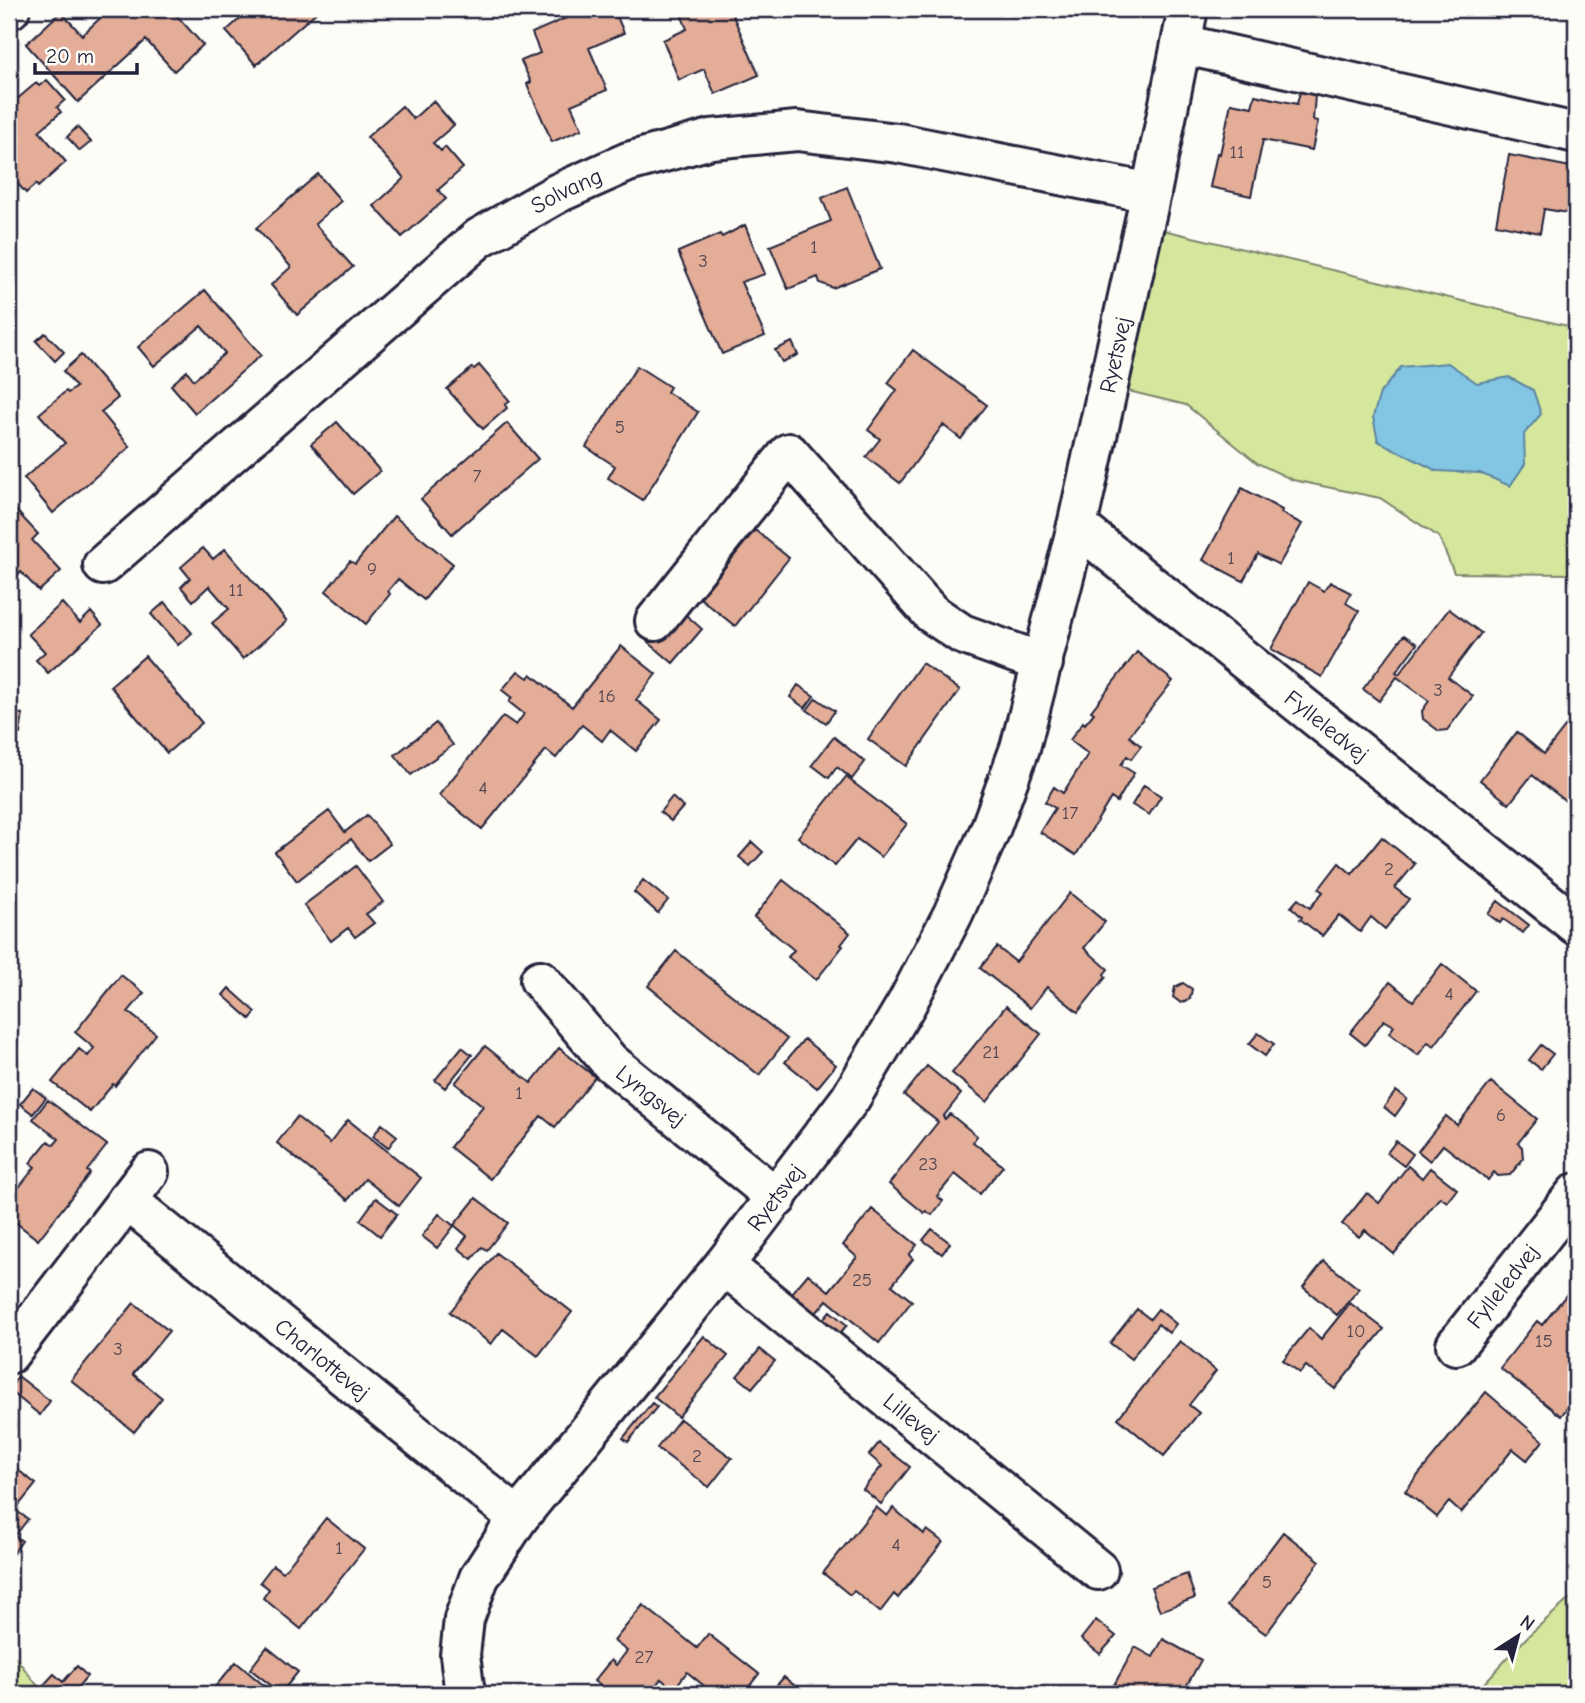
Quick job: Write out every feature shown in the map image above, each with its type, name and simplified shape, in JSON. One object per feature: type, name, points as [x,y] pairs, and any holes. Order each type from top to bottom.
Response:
[{"type":"street","name":"Ryetsvej","points":[[465,1694],[460,1655],[464,1619],[479,1578],[518,1518],[724,1265],[850,1099],[907,1003],[953,914],[990,830],[1020,748],[1077,527],[1185,26],[1576,133]]},
{"type":"street","name":"Solvang","points":[[103,565],[479,238],[558,193],[628,162],[711,139],[797,131],[898,143],[1151,193]]},
{"type":"street","points":[[655,621],[789,453],[931,613],[962,634],[1043,663]]},
{"type":"street","name":"Fylleledvej","points":[[1077,527],[1576,925]]},
{"type":"street","name":"Lyngsvej","points":[[540,979],[610,1062],[777,1198]]},
{"type":"street","name":"Charlottevej","points":[[9,1354],[138,1186],[518,1518]]},
{"type":"street","name":"Fylleledvej","points":[[1457,1345],[1576,1193]]},
{"type":"street","name":"Lillevej","points":[[724,1265],[1098,1570]]},
{"type":"green space","points":[[1159,229],[1576,328],[1576,574],[1454,573],[1439,537],[1380,498],[1293,480],[1257,463],[1186,405],[1124,390]]},
{"type":"green space","points":[[1576,1593],[1576,1694],[1474,1694],[1529,1635]]},
{"type":"green space","points":[[9,1649],[44,1694],[9,1694]]},
{"type":"water","points":[[1448,363],[1477,383],[1509,377],[1533,390],[1541,414],[1524,434],[1525,464],[1510,486],[1480,473],[1437,471],[1378,441],[1373,417],[1380,393],[1401,367]]},
{"type":"building","points":[[110,9],[171,9],[203,45],[174,71],[146,40],[78,102],[26,44],[61,12],[82,35]]},
{"type":"building","points":[[251,9],[320,9],[256,65],[226,31]]},
{"type":"building","points":[[589,9],[614,9],[624,33],[589,48],[607,90],[571,105],[582,129],[552,142],[527,84],[531,82],[521,61],[540,53],[532,33],[575,14],[576,17],[591,11]]},
{"type":"building","points":[[679,9],[730,9],[759,75],[715,94],[704,69],[679,80],[663,40],[687,29]]},
{"type":"building","points":[[47,80],[65,100],[57,107],[61,112],[39,131],[66,162],[38,187],[36,184],[26,193],[9,174],[9,106],[36,83],[39,86]]},
{"type":"building","points":[[1300,92],[1315,95],[1313,120],[1318,121],[1312,150],[1263,140],[1251,196],[1210,187],[1231,103],[1252,107],[1255,95],[1297,104]]},
{"type":"building","points":[[433,101],[454,125],[433,143],[441,151],[445,147],[463,168],[438,190],[446,199],[402,237],[374,206],[404,178],[367,137],[402,106],[413,119]]},
{"type":"building","points":[[77,127],[91,142],[80,151],[67,137]]},
{"type":"building","points":[[1509,155],[1576,168],[1576,240],[1569,239],[1574,214],[1544,209],[1540,233],[1496,224]]},
{"type":"building","points":[[318,174],[341,201],[315,224],[353,267],[297,315],[271,285],[291,267],[256,228]]},
{"type":"building","points":[[847,187],[880,269],[833,288],[820,283],[818,277],[788,289],[770,246],[831,221],[822,198]]},
{"type":"building","points":[[745,225],[765,274],[741,282],[765,336],[722,354],[678,252],[720,234],[722,237]]},
{"type":"building","points":[[205,290],[261,355],[195,413],[171,385],[187,371],[194,380],[225,353],[201,326],[154,366],[138,347]]},
{"type":"building","points":[[45,333],[64,352],[55,361],[36,341]]},
{"type":"building","points":[[792,342],[798,355],[782,362],[775,350]]},
{"type":"building","points":[[913,350],[987,405],[961,439],[943,425],[900,483],[866,457],[880,439],[868,430],[897,390],[888,383]]},
{"type":"building","points":[[81,355],[118,398],[101,412],[130,447],[53,513],[24,478],[65,443],[39,414],[66,391],[68,393],[76,387],[63,371]]},
{"type":"building","points":[[479,365],[510,401],[505,405],[507,408],[483,429],[447,389]]},
{"type":"building","points":[[637,366],[670,387],[667,392],[698,412],[643,500],[608,478],[615,466],[586,447]]},
{"type":"building","points":[[337,422],[380,471],[353,494],[311,444]]},
{"type":"building","points":[[507,423],[538,459],[452,534],[421,499]]},
{"type":"building","points":[[1242,488],[1302,524],[1279,565],[1258,554],[1243,581],[1203,560]]},
{"type":"building","points":[[9,503],[38,534],[32,540],[61,571],[39,591],[21,572],[9,583]]},
{"type":"building","points":[[394,516],[453,564],[424,600],[398,579],[388,591],[390,594],[366,624],[326,591],[350,561],[355,564]]},
{"type":"building","points":[[755,530],[789,558],[735,626],[700,598]]},
{"type":"building","points":[[203,548],[213,559],[225,549],[287,621],[243,659],[212,623],[229,609],[209,586],[193,601],[181,587],[190,578],[181,567]]},
{"type":"building","points":[[1308,582],[1324,591],[1330,582],[1351,593],[1346,603],[1359,611],[1322,677],[1271,649]]},
{"type":"building","points":[[165,602],[192,633],[178,645],[151,614]]},
{"type":"building","points":[[62,603],[80,623],[91,612],[102,625],[48,673],[36,660],[45,652],[28,634]]},
{"type":"building","points":[[678,608],[702,629],[673,663],[648,642]]},
{"type":"building","points":[[1449,609],[1481,633],[1448,677],[1473,696],[1447,730],[1439,731],[1423,719],[1422,711],[1429,701],[1397,677],[1379,701],[1363,689],[1404,635],[1417,644],[1396,672],[1399,674]]},
{"type":"building","points":[[621,646],[656,674],[636,700],[661,720],[636,751],[610,730],[602,741],[582,725],[556,758],[546,750],[482,829],[439,795],[503,716],[516,725],[524,714],[509,702],[512,698],[502,690],[518,671],[528,678],[531,674],[572,707]]},
{"type":"building","points":[[1137,652],[1173,681],[1129,736],[1141,746],[1131,759],[1127,756],[1121,765],[1134,773],[1117,802],[1111,798],[1076,855],[1040,832],[1055,808],[1045,802],[1054,787],[1063,793],[1088,754],[1070,740],[1083,722],[1085,724],[1094,713],[1091,711]]},
{"type":"building","points":[[145,656],[202,723],[167,753],[110,686]]},
{"type":"building","points":[[922,663],[960,690],[906,766],[868,739]]},
{"type":"building","points":[[798,685],[814,696],[805,708],[790,697]]},
{"type":"building","points":[[816,698],[835,711],[826,723],[807,710]]},
{"type":"building","points":[[9,713],[23,714],[20,734],[9,733]]},
{"type":"building","points":[[1576,713],[1576,809],[1532,775],[1509,804],[1480,780],[1517,732],[1544,754]]},
{"type":"building","points":[[436,723],[453,745],[411,775],[395,755]]},
{"type":"building","points":[[834,737],[865,762],[852,779],[837,767],[829,778],[812,765]]},
{"type":"building","points":[[846,777],[907,824],[881,857],[857,839],[835,866],[798,837]]},
{"type":"building","points":[[1144,785],[1161,796],[1149,815],[1132,805]]},
{"type":"building","points":[[672,797],[683,807],[671,821],[660,812]]},
{"type":"building","points":[[329,811],[345,832],[367,815],[390,844],[368,861],[351,839],[297,881],[275,852]]},
{"type":"building","points":[[1382,837],[1415,864],[1395,888],[1409,899],[1385,929],[1371,917],[1360,932],[1339,915],[1322,936],[1300,919],[1302,917],[1291,907],[1298,899],[1310,908],[1323,892],[1319,889],[1339,863],[1352,874]]},
{"type":"building","points":[[752,842],[763,852],[750,866],[739,857]]},
{"type":"building","points":[[356,866],[383,902],[366,914],[374,923],[355,937],[348,928],[331,941],[304,905]]},
{"type":"building","points":[[643,880],[668,900],[658,913],[634,892]]},
{"type":"building","points":[[783,880],[850,933],[816,980],[788,957],[794,950],[754,917]]},
{"type":"building","points":[[1070,893],[1105,922],[1084,948],[1108,969],[1104,974],[1106,977],[1078,1012],[1047,987],[1030,1008],[980,968],[997,947],[1016,962]]},
{"type":"building","points":[[1498,901],[1529,925],[1523,933],[1503,919],[1500,923],[1488,914]]},
{"type":"building","points":[[676,951],[787,1039],[759,1075],[648,986]]},
{"type":"building","points":[[1442,964],[1476,991],[1434,1046],[1428,1042],[1418,1055],[1389,1033],[1394,1026],[1384,1020],[1365,1045],[1350,1033],[1390,982],[1413,1001]]},
{"type":"building","points":[[121,975],[144,993],[128,1012],[156,1034],[115,1086],[113,1084],[90,1112],[52,1082],[79,1049],[88,1056],[94,1048],[75,1032]]},
{"type":"building","points":[[1183,983],[1192,989],[1190,999],[1181,1003],[1173,997],[1175,987]]},
{"type":"building","points":[[229,988],[256,1012],[250,1019],[223,995]]},
{"type":"building","points":[[1006,1006],[1041,1034],[987,1102],[952,1073]]},
{"type":"building","points":[[1258,1033],[1274,1044],[1265,1056],[1249,1044]]},
{"type":"building","points":[[804,1039],[836,1065],[817,1088],[785,1062]]},
{"type":"building","points":[[1541,1045],[1553,1054],[1541,1069],[1529,1060]]},
{"type":"building","points":[[485,1046],[531,1083],[559,1048],[595,1077],[555,1127],[541,1116],[490,1179],[450,1147],[483,1106],[455,1083]]},
{"type":"building","points":[[462,1047],[472,1055],[445,1088],[435,1080]]},
{"type":"building","points":[[927,1066],[961,1094],[943,1117],[945,1119],[950,1114],[977,1136],[973,1142],[1003,1166],[980,1194],[955,1174],[937,1196],[943,1201],[932,1215],[926,1211],[924,1213],[889,1184],[938,1122],[904,1095]]},
{"type":"building","points":[[1491,1082],[1537,1119],[1518,1143],[1522,1147],[1523,1159],[1510,1175],[1498,1176],[1494,1172],[1488,1180],[1443,1145],[1430,1161],[1418,1151],[1446,1116],[1457,1125]]},
{"type":"building","points":[[33,1088],[46,1098],[33,1114],[20,1104]]},
{"type":"building","points":[[1396,1091],[1407,1099],[1395,1116],[1384,1107]]},
{"type":"building","points":[[48,1100],[107,1145],[87,1171],[90,1173],[38,1240],[9,1217],[9,1200],[35,1167],[30,1163],[48,1141],[54,1145],[59,1139],[33,1119]]},
{"type":"building","points":[[297,1117],[330,1143],[348,1120],[421,1178],[399,1206],[365,1179],[348,1200],[277,1143]]},
{"type":"building","points":[[382,1124],[397,1136],[388,1148],[373,1136]]},
{"type":"building","points":[[1396,1141],[1413,1154],[1404,1166],[1387,1153]]},
{"type":"building","points":[[1408,1166],[1422,1178],[1430,1168],[1457,1189],[1447,1202],[1440,1197],[1394,1254],[1365,1230],[1359,1237],[1342,1224],[1367,1193],[1379,1203]]},
{"type":"building","points":[[376,1198],[397,1214],[380,1236],[360,1220]]},
{"type":"building","points":[[476,1198],[508,1223],[487,1250],[482,1247],[472,1259],[458,1248],[467,1236],[454,1225]]},
{"type":"building","points":[[872,1209],[917,1245],[909,1255],[913,1259],[892,1285],[912,1301],[879,1343],[827,1300],[812,1318],[787,1299],[808,1274],[829,1291],[857,1257],[843,1245]]},
{"type":"building","points":[[439,1214],[454,1226],[437,1248],[422,1236]]},
{"type":"building","points":[[932,1229],[950,1243],[942,1254],[923,1240]]},
{"type":"building","points":[[496,1253],[572,1312],[538,1356],[503,1329],[491,1344],[450,1312]]},
{"type":"building","points":[[1324,1261],[1359,1289],[1337,1315],[1303,1287]]},
{"type":"building","points":[[1575,1284],[1576,1372],[1571,1379],[1576,1383],[1576,1396],[1561,1416],[1500,1368],[1537,1321],[1542,1325]]},
{"type":"building","points":[[134,1303],[169,1331],[133,1374],[162,1398],[134,1432],[71,1380]]},
{"type":"building","points":[[1350,1303],[1384,1329],[1335,1389],[1306,1366],[1300,1373],[1283,1360],[1309,1328],[1321,1339]]},
{"type":"building","points":[[1137,1309],[1150,1319],[1158,1309],[1176,1324],[1169,1333],[1158,1324],[1131,1359],[1110,1343]]},
{"type":"building","points":[[830,1311],[847,1325],[835,1339],[818,1325]]},
{"type":"building","points":[[704,1336],[728,1356],[678,1417],[654,1397]]},
{"type":"building","points":[[1180,1341],[1216,1371],[1189,1405],[1199,1413],[1164,1456],[1118,1418]]},
{"type":"building","points":[[760,1349],[775,1361],[752,1388],[737,1376]]},
{"type":"building","points":[[18,1376],[50,1401],[40,1415],[9,1390]]},
{"type":"building","points":[[1486,1392],[1543,1441],[1527,1460],[1513,1449],[1461,1513],[1449,1502],[1437,1517],[1405,1491]]},
{"type":"building","points":[[652,1403],[657,1407],[628,1442],[623,1438]]},
{"type":"building","points":[[680,1419],[732,1458],[709,1487],[657,1448]]},
{"type":"building","points":[[879,1443],[910,1467],[881,1504],[863,1489],[882,1466],[869,1455]]},
{"type":"building","points":[[9,1463],[36,1484],[15,1510],[28,1519],[15,1536],[22,1541],[9,1559]]},
{"type":"building","points":[[876,1507],[887,1516],[893,1508],[924,1534],[927,1530],[943,1542],[898,1598],[894,1594],[880,1612],[854,1591],[850,1595],[823,1573]]},
{"type":"building","points":[[326,1518],[364,1549],[301,1629],[263,1598],[269,1589],[260,1582],[273,1565],[283,1572]]},
{"type":"building","points":[[1283,1532],[1320,1561],[1266,1634],[1227,1606]]},
{"type":"building","points":[[1187,1574],[1195,1598],[1160,1611],[1151,1587]]},
{"type":"building","points":[[643,1605],[697,1648],[708,1634],[759,1674],[743,1694],[732,1694],[723,1687],[714,1694],[687,1672],[674,1689],[661,1679],[649,1694],[611,1694],[594,1681],[611,1660],[616,1665],[627,1651],[614,1641]]},
{"type":"building","points":[[1096,1620],[1116,1636],[1100,1654],[1081,1639]]},
{"type":"building","points":[[1163,1639],[1201,1660],[1182,1694],[1109,1694],[1135,1647],[1153,1657]]},
{"type":"building","points":[[267,1647],[298,1672],[281,1693],[250,1669]]},
{"type":"building","points":[[236,1662],[274,1694],[209,1694]]},
{"type":"building","points":[[77,1666],[87,1676],[72,1694],[44,1694],[39,1690],[54,1674],[63,1682]]},
{"type":"building","points":[[784,1677],[805,1694],[769,1694]]}]
